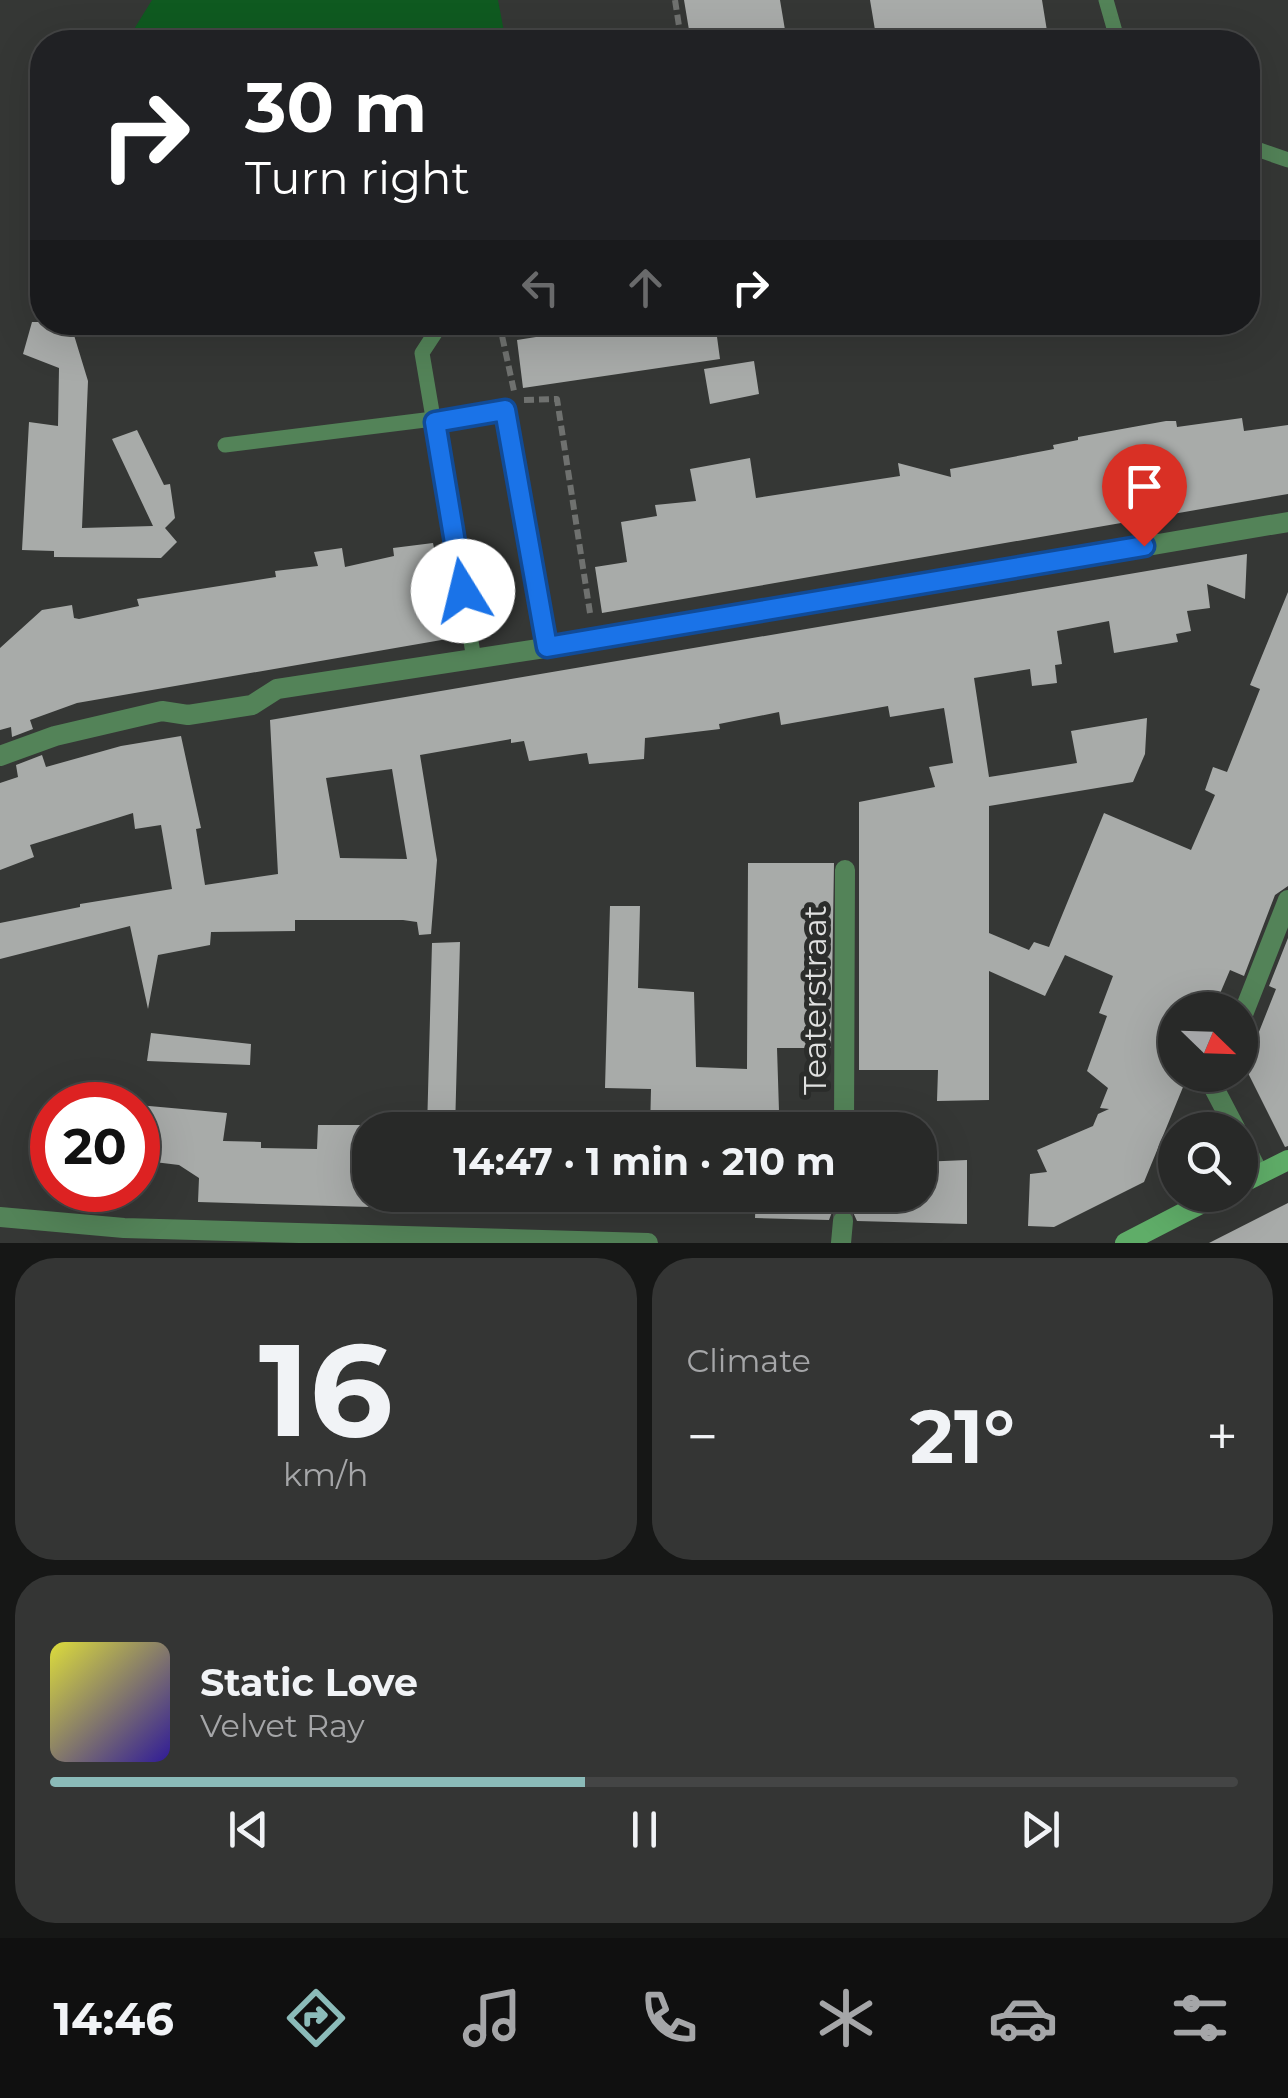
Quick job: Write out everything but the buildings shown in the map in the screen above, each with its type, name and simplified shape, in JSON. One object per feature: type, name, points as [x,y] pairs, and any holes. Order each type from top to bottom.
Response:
[{"type":"street","points":[[0,756],[54,736],[162,711],[188,714],[252,705],[278,689],[1288,522]]},
{"type":"street","name":"Teaterstraat","points":[[844,1112],[845,870]]},
{"type":"street","points":[[1252,992],[1288,900]]},
{"type":"street","points":[[1258,1175],[1288,1160]]},
{"type":"street","points":[[1125,1243],[1185,1212]]},
{"type":"street","points":[[0,1217],[124,1228],[648,1243]]},
{"type":"street","points":[[841,1243],[843,1221]]},
{"type":"lane","points":[[1106,0],[1115,30]]},
{"type":"lane","points":[[1260,150],[1288,160]]},
{"type":"lane","points":[[434,335],[422,353],[474,659]]},
{"type":"lane","points":[[225,445],[435,422],[505,410],[547,647]]},
{"type":"path","points":[[675,0],[679,30]]},
{"type":"path","points":[[502,335],[516,400],[557,399],[590,612]]},
{"type":"green space","points":[[152,0],[498,0],[504,30],[133,30]]},
{"type":"tunnel","points":[[843,1212],[843,1221]]},
{"type":"route","points":[[463,591],[435,422],[505,410],[547,647],[1144,546]]}]
